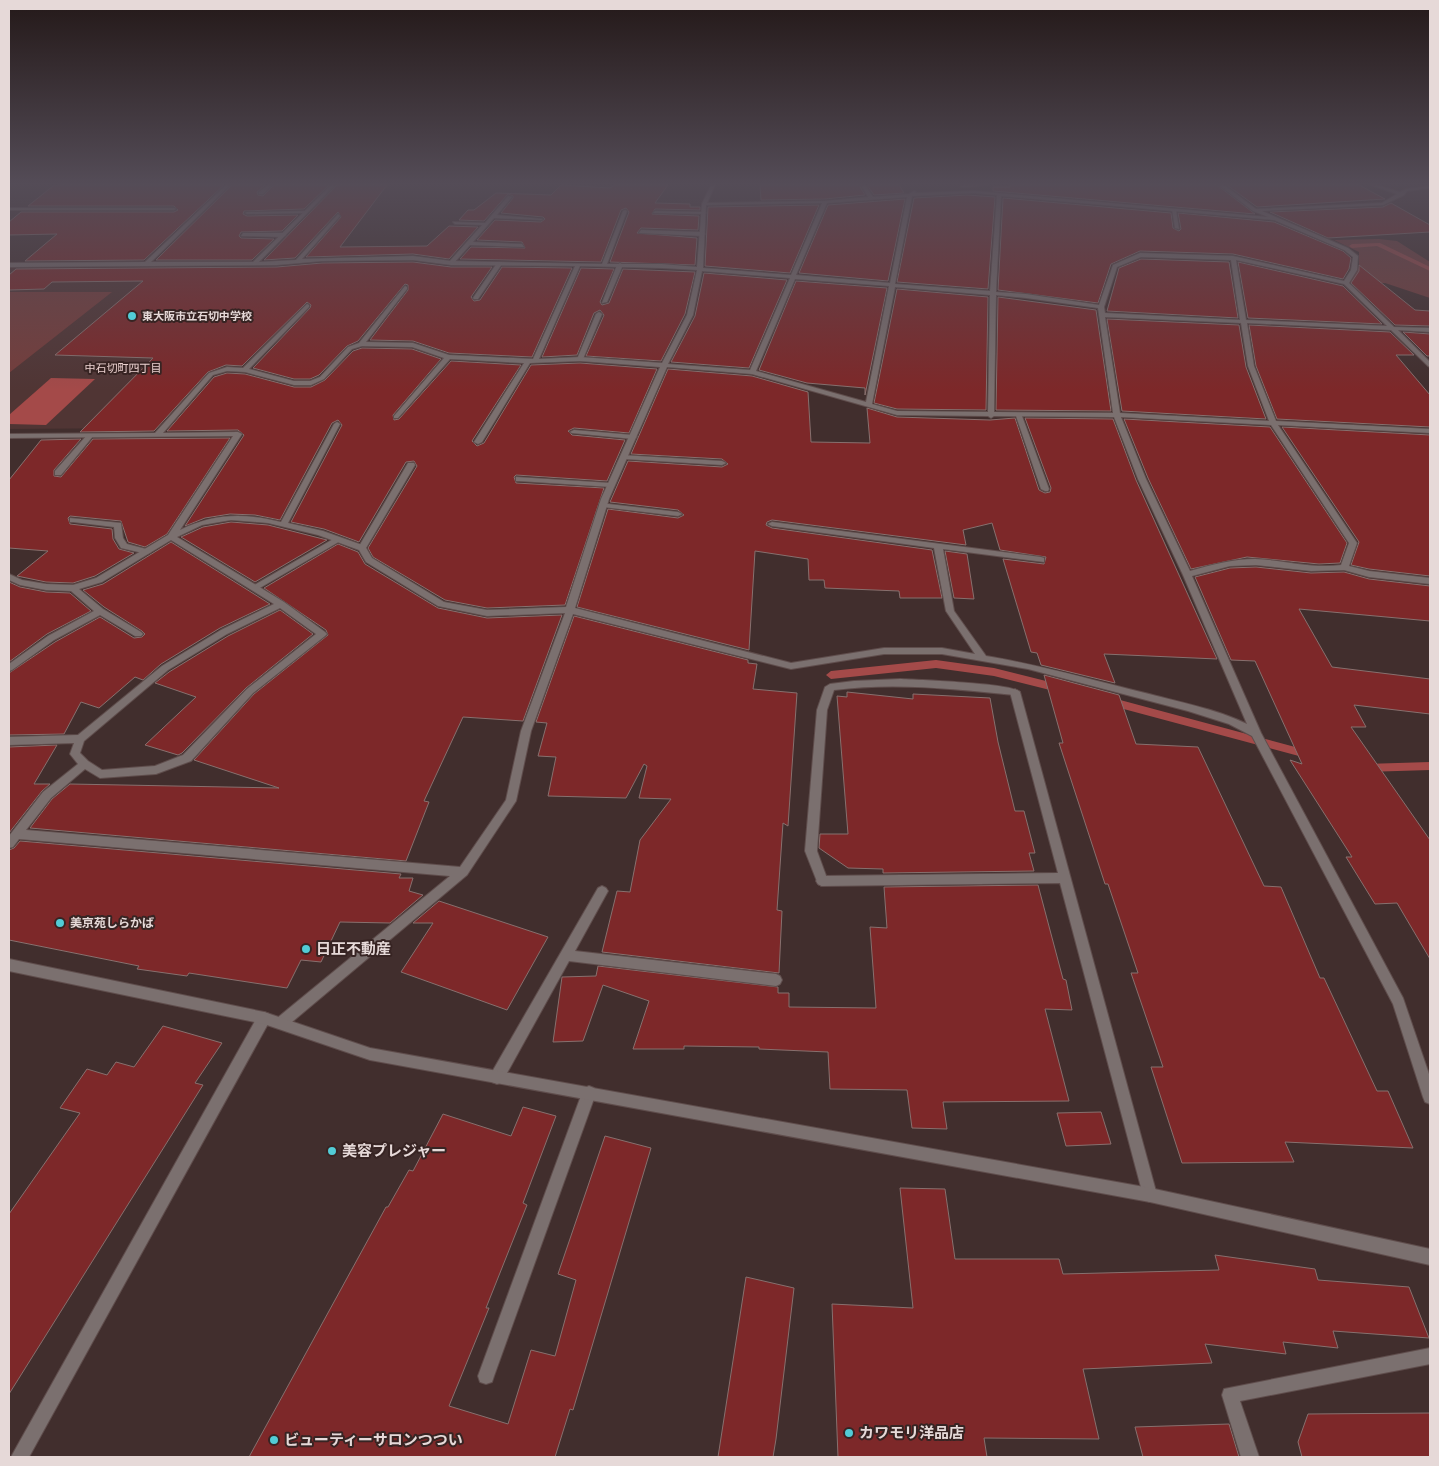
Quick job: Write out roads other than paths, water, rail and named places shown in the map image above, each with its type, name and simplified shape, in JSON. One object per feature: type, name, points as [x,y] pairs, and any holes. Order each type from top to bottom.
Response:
[{"type":"street","points":[[147,263],[157,253]]},
{"type":"street","points":[[256,263],[265,253]]},
{"type":"street","points":[[298,261],[305,253]]},
{"type":"street","points":[[451,263],[459,253]]},
{"type":"street","points":[[604,265],[609,253]]},
{"type":"street","points":[[282,1023],[463,872],[511,801],[526,731],[570,610],[611,485],[664,366],[690,315],[700,268],[701,253]]},
{"type":"street","points":[[752,372],[802,253]]},
{"type":"street","points":[[869,404],[899,253]]},
{"type":"street","points":[[991,416],[995,253]]},
{"type":"street","points":[[1346,283],[1354,270],[1356,257],[1352,253]]},
{"type":"street","points":[[1430,365],[1346,283],[1233,258],[1140,255],[1116,266],[1101,307],[1117,415],[1142,480],[1187,575],[1256,733],[1399,1002],[1430,1097]]},
{"type":"street","points":[[9,265],[256,263],[413,258],[451,263],[700,268],[993,293],[1101,307]]},
{"type":"street","points":[[1233,258],[1251,366],[1274,424],[1353,542],[1344,567]]},
{"type":"street","points":[[476,298],[499,264]]},
{"type":"street","points":[[478,442],[531,361],[578,265]]},
{"type":"street","points":[[604,302],[620,265]]},
{"type":"street","points":[[361,344],[404,288]]},
{"type":"street","points":[[246,370],[307,306]]},
{"type":"street","points":[[580,360],[599,314]]},
{"type":"street","points":[[1103,315],[1430,330]]},
{"type":"street","points":[[158,435],[211,374],[228,369],[246,370],[294,383],[311,383],[322,378],[350,348],[361,344],[413,345],[448,357],[531,361],[580,360],[752,372],[897,413],[991,416],[1117,415],[1430,431]]},
{"type":"street","points":[[396,417],[448,357]]},
{"type":"street","points":[[1019,416],[1045,489]]},
{"type":"street","points":[[284,524],[336,424]]},
{"type":"street","points":[[574,432],[633,437]]},
{"type":"street","points":[[9,436],[238,434],[171,537]]},
{"type":"street","points":[[58,473],[90,435]]},
{"type":"street","points":[[624,457],[722,463]]},
{"type":"street","points":[[362,548],[411,465]]},
{"type":"street","points":[[519,479],[611,485]]},
{"type":"street","points":[[604,505],[678,514]]},
{"type":"street","points":[[9,577],[20,582],[73,588],[99,580],[171,537],[200,523],[231,518],[268,520],[362,548],[369,560],[442,604],[487,613],[570,610],[792,666],[884,651],[942,651],[1028,666],[1188,708],[1232,721],[1256,733]]},
{"type":"street","points":[[73,520],[118,525],[120,538],[124,546],[147,552]]},
{"type":"street","points":[[772,524],[1040,560]]},
{"type":"street","points":[[171,537],[255,587],[281,604],[322,634],[250,691],[188,758],[156,770],[100,774],[84,764],[75,754],[80,739],[165,668],[224,632],[281,604]]},
{"type":"street","points":[[255,587],[338,540]]},
{"type":"street","points":[[938,547],[950,611],[983,658]]},
{"type":"street","points":[[1187,575],[1225,564],[1254,562],[1330,570],[1344,567],[1369,574],[1430,581]]},
{"type":"street","points":[[73,588],[100,611],[138,634]]},
{"type":"street","points":[[9,668],[51,638],[100,611]]},
{"type":"street","points":[[1065,878],[822,881],[811,851],[822,710],[830,687],[865,682],[920,681],[1015,692],[1065,878],[1150,1195]]},
{"type":"street","points":[[9,742],[80,739]]},
{"type":"street","points":[[9,844],[47,795],[84,764]]},
{"type":"street","points":[[16,834],[463,872]]},
{"type":"street","points":[[497,1077],[602,891]]},
{"type":"street","points":[[566,955],[776,980]]},
{"type":"street","points":[[9,965],[264,1018],[370,1054],[1150,1195],[1430,1258]]},
{"type":"street","points":[[20,1457],[264,1018]]},
{"type":"street","points":[[486,1376],[588,1094]]},
{"type":"street","points":[[1250,1457],[1230,1395],[1430,1356]]},
{"type":"waterway","points":[[1398,253],[1430,269]]},
{"type":"waterway","points":[[831,675],[936,664],[994,672],[1062,689]]},
{"type":"waterway","points":[[1109,701],[1310,755]]},
{"type":"waterway","points":[[1365,768],[1430,766]]},
{"type":"place","name":"東大阪市立石切中学校","points":[[132,316]]},
{"type":"place","name":"美京苑しらかば","points":[[60,923]]},
{"type":"place","name":"日正不動産","points":[[306,949]]},
{"type":"place","name":"美容プレジャー","points":[[332,1151]]},
{"type":"place","name":"カワモリ洋品店","points":[[849,1433]]},
{"type":"place","name":"ビューティーサロンつつい","points":[[274,1440]]},
{"type":"district","name":"中石切町四丁目","points":[[123,368]]}]
